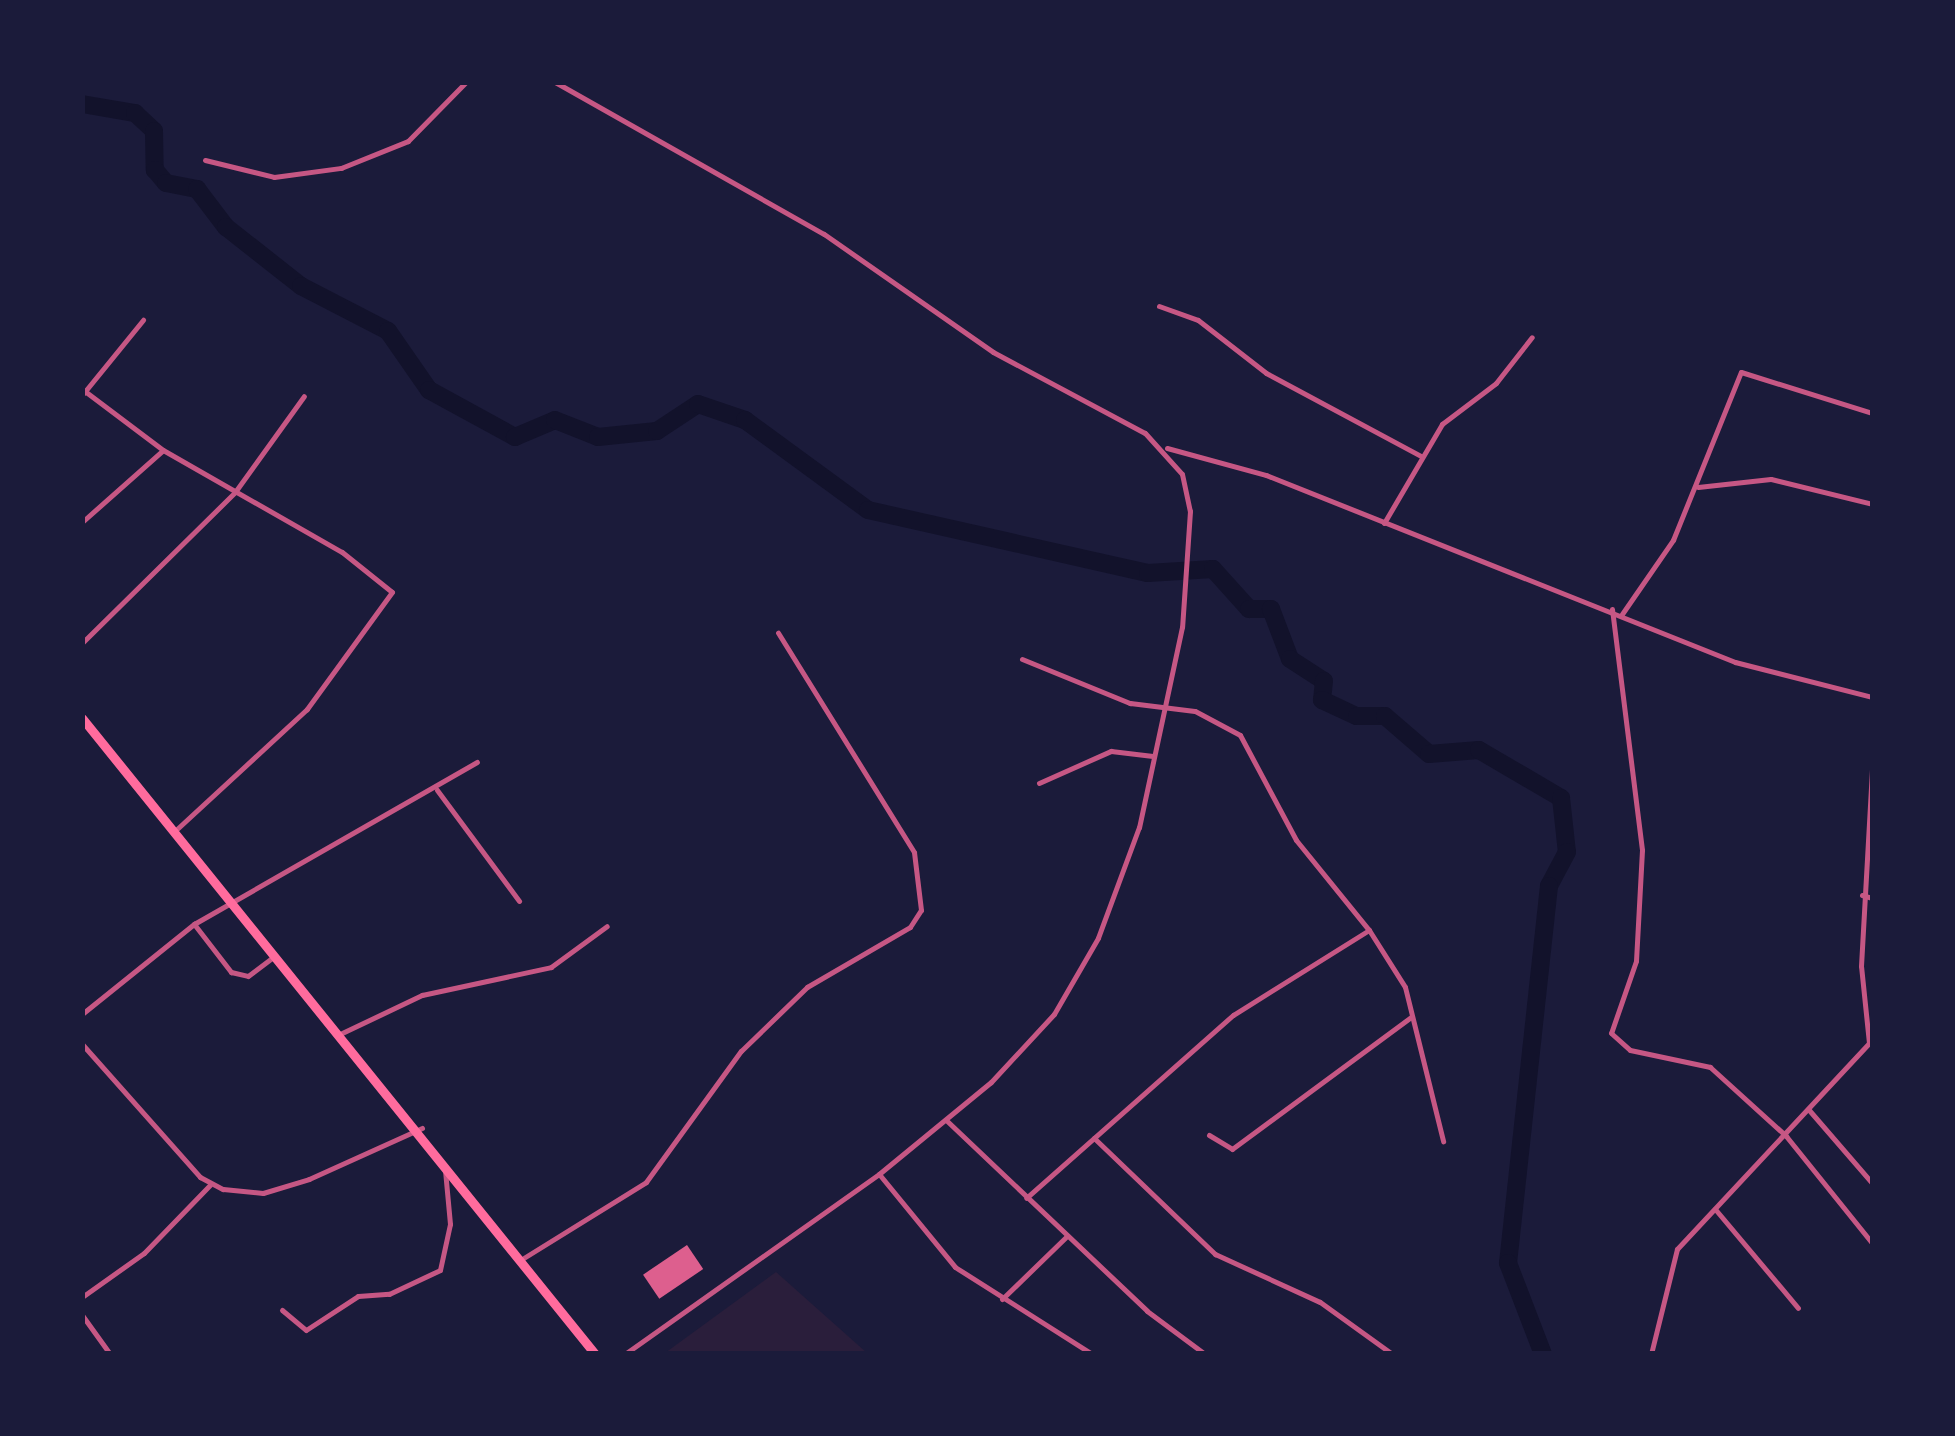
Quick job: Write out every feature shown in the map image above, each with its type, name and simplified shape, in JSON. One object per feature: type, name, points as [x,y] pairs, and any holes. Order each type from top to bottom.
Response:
[{"type":"main road","points":[[82,718],[422,1128],[595,1354]]},
{"type":"street","points":[[204,160],[274,177],[342,168],[408,141],[466,82]]},
{"type":"street","points":[[556,82],[824,234],[993,352],[1167,448],[1384,523],[1736,662],[1872,698]]},
{"type":"street","points":[[1160,306],[1421,456]]},
{"type":"street","points":[[142,320],[84,392],[163,450],[342,552],[392,592],[307,709],[177,829]]},
{"type":"street","points":[[1384,523],[1421,456],[1532,337]]},
{"type":"street","points":[[1622,614],[1698,487],[1740,372],[1872,413]]},
{"type":"street","points":[[82,643],[235,492],[304,396]]},
{"type":"street","points":[[625,1354],[879,1174],[946,1120],[1024,1049],[1076,976],[1116,897],[1166,708],[1182,627],[1188,488],[1167,448]]},
{"type":"street","points":[[82,522],[163,450]]},
{"type":"street","points":[[1698,487],[1770,479],[1869,503]]},
{"type":"street","points":[[1612,610],[1642,850],[1636,960],[1611,1033],[1630,1050],[1710,1067],[1786,1136],[1872,1243]]},
{"type":"street","points":[[522,1259],[646,1182],[740,1051],[807,987],[910,927],[921,910],[914,852],[778,633]]},
{"type":"street","points":[[1022,659],[1103,694],[1219,720],[1258,754],[1296,840],[1392,956],[1443,1140]]},
{"type":"street","points":[[1040,783],[1111,751],[1153,756]]},
{"type":"street","points":[[82,1014],[194,924],[437,790],[477,762]]},
{"type":"street","points":[[1872,768],[1862,895],[1872,1053]]},
{"type":"street","points":[[437,790],[519,901]]},
{"type":"street","points":[[1862,895],[1872,898]]},
{"type":"street","points":[[194,924],[231,972],[248,976],[278,954]]},
{"type":"street","points":[[342,1033],[422,995],[551,966],[607,926]]},
{"type":"street","points":[[1026,1198],[1233,1015],[1369,930]]},
{"type":"street","points":[[1209,1135],[1232,1149],[1411,1017]]},
{"type":"street","points":[[1651,1354],[1678,1249],[1869,1043]]},
{"type":"street","points":[[82,1044],[210,1186],[262,1193],[422,1128]]},
{"type":"street","points":[[1808,1109],[1872,1183]]},
{"type":"street","points":[[946,1120],[1066,1237],[1205,1354]]},
{"type":"street","points":[[1094,1138],[1215,1254],[1320,1302],[1392,1354]]},
{"type":"street","points":[[282,1310],[306,1330],[358,1296],[390,1294],[440,1270],[450,1224],[445,1162]]},
{"type":"street","points":[[879,1174],[943,1255],[1002,1299],[1092,1354]]},
{"type":"street","points":[[82,1296],[144,1253],[210,1186]]},
{"type":"street","points":[[1715,1208],[1798,1308]]},
{"type":"street","points":[[1002,1299],[1066,1237]]},
{"type":"street","points":[[82,1315],[110,1354]]},
{"type":"shaded area","points":[[776,1272],[867,1353],[665,1353]]},
{"type":"building","points":[[687,1245],[703,1269],[659,1299],[643,1275]]},
{"type":"waterway","points":[[82,104],[135,113],[154,131],[155,170],[166,183],[197,189],[226,227],[301,286],[388,331],[429,390],[515,437],[555,420],[598,437],[657,431],[698,404],[745,420],[868,510],[1148,573],[1213,569],[1249,609],[1271,609],[1290,659],[1324,681],[1322,700],[1357,716],[1385,716],[1429,754],[1479,750],[1561,798],[1567,852],[1549,886],[1508,1263],[1543,1354]]}]
